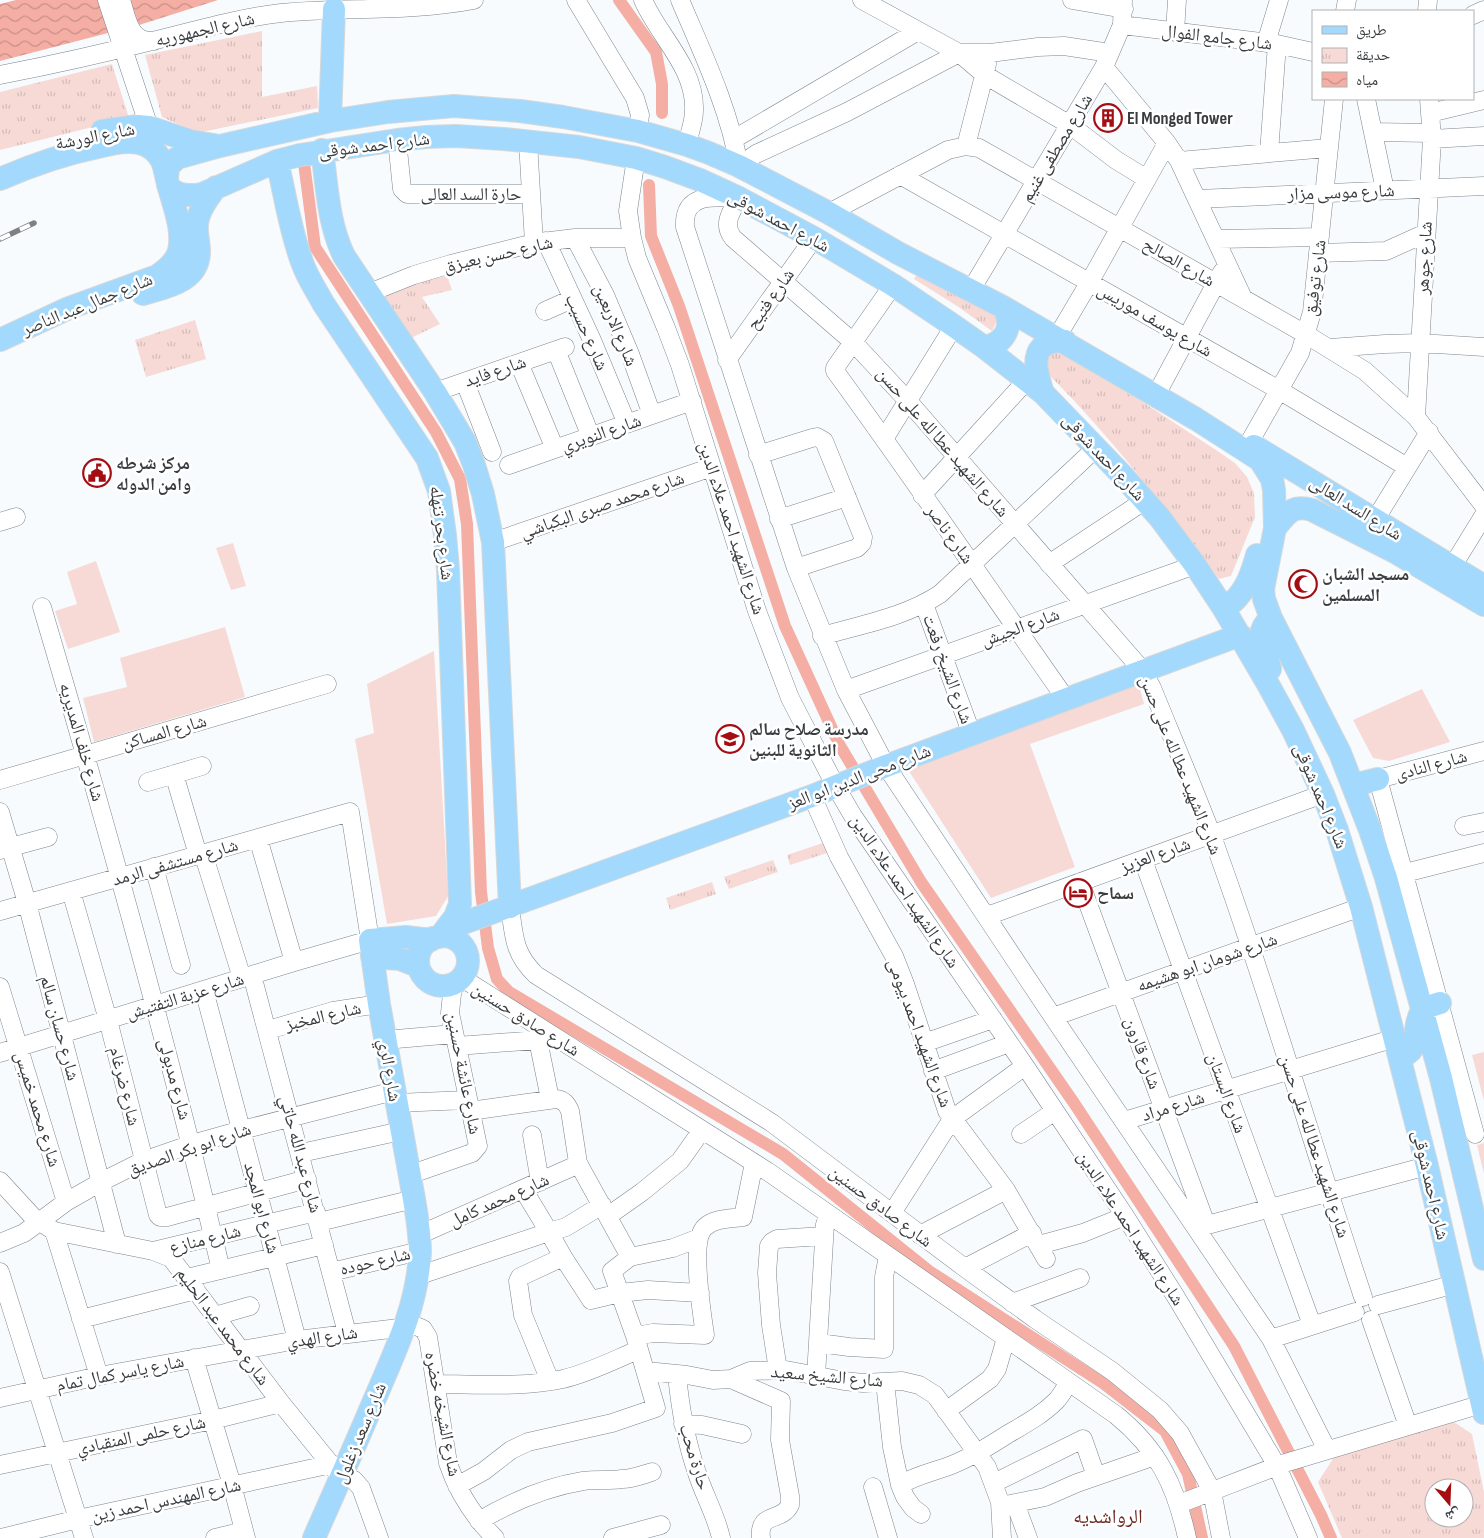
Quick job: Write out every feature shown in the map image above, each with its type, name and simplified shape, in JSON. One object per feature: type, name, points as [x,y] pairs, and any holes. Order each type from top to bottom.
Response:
[{"type":"main road","points":[[330,121],[334,10]]},
{"type":"main road","name":"شارع احمد شوقى","points":[[1483,1408],[1417,1124],[1362,907],[1323,794],[1293,730],[1269,686],[1240,635],[1195,565],[1144,500],[1097,447],[1035,386],[984,347],[893,285],[814,238],[739,198],[665,166],[636,158],[579,147],[480,137],[456,136],[397,140],[322,150],[277,161],[202,194],[187,195],[173,190],[167,181],[168,167],[177,158],[220,146],[330,121],[388,112],[454,106],[563,116],[638,131],[687,145],[739,166],[830,213],[898,253],[1061,339],[1156,395],[1260,460],[1267,469],[1274,490],[1275,528],[1263,589],[1265,604],[1326,724],[1395,876],[1431,1006],[1441,1078],[1484,1259]]},
{"type":"main road","points":[[454,106],[460,112],[463,120],[461,129],[456,136]]},
{"type":"main road","points":[[480,137],[474,130],[473,120],[483,108]]},
{"type":"main road","name":"شارع الورشة","points":[[0,162],[48,145],[113,129],[138,126],[149,127],[190,142],[220,146]]},
{"type":"main road","name":"شارع الورشة","points":[[0,178],[57,157],[124,141],[141,143],[155,151],[162,162],[167,181]]},
{"type":"main road","points":[[322,150],[335,237],[344,256],[435,392],[464,442],[483,494],[493,542],[494,913]]},
{"type":"main road","name":"شارع بحر تنهله","points":[[277,161],[295,241],[309,278],[323,303],[420,446],[427,458],[439,491],[448,570],[460,904],[450,925],[436,938]]},
{"type":"main road","points":[[167,181],[180,236],[184,266]]},
{"type":"main road","name":"شارع جمال عبد الناصر","points":[[0,340],[69,308],[157,276],[166,270],[198,262],[199,252],[196,224],[207,200],[216,187]]},
{"type":"main road","name":"شارع جمال عبد الناصر","points":[[0,356],[65,320],[173,285],[184,266]]},
{"type":"main road","points":[[984,347],[996,344],[1005,336],[1009,324],[1003,307]]},
{"type":"main road","points":[[1035,386],[1037,357],[1044,346],[1061,339]]},
{"type":"main road","points":[[1224,609],[1236,600],[1248,582],[1259,546],[1266,500],[1261,476],[1225,437]]},
{"type":"main road","name":"شارع السد العالى","points":[[1225,437],[1238,438],[1250,443],[1375,520],[1401,546],[1484,605]]},
{"type":"main road","name":"شارع السد العالى","points":[[1275,528],[1288,512],[1296,508],[1312,510],[1452,567],[1484,586]]},
{"type":"main road","points":[[1269,686],[1269,664],[1261,639],[1263,627],[1271,618]]},
{"type":"main road","name":"شارع محى الدين ابو العز","points":[[436,938],[458,925],[842,785],[879,769],[1240,635]]},
{"type":"main road","points":[[1354,785],[1378,779]]},
{"type":"main road","points":[[460,904],[468,913],[494,913]]},
{"type":"main road","points":[[436,938],[420,951],[418,966],[421,973],[431,984],[446,986],[457,981],[466,971],[468,963],[468,934],[494,913]]},
{"type":"main road","points":[[371,948],[406,937],[448,937],[456,940],[463,946],[467,954]]},
{"type":"main road","points":[[371,948],[418,966]]},
{"type":"main road","name":"شارع الري","points":[[371,948],[385,1040],[414,1199],[419,1243],[417,1276],[404,1328]]},
{"type":"main road","points":[[1397,1047],[1408,1054],[1414,1048],[1416,1025],[1431,1006]]},
{"type":"main road","points":[[1417,1124],[1421,1081],[1430,1075],[1441,1078]]},
{"type":"main road","name":"شارع سعد زغلول","points":[[314,1538],[336,1471],[404,1328]]},
{"type":"street","points":[[107,0],[149,127]]},
{"type":"street","points":[[121,0],[131,31],[140,39],[154,41]]},
{"type":"street","name":"شارع الجمهوريه","points":[[0,75],[261,16],[474,0]]},
{"type":"street","points":[[576,0],[636,98],[640,115],[638,131]]},
{"type":"street","points":[[643,0],[687,74],[693,92],[694,111],[687,145]]},
{"type":"street","points":[[680,0],[714,79],[734,139],[739,166],[756,154],[847,112],[959,53],[990,53],[1022,48],[1056,46],[1079,48],[1107,60],[1179,161],[1198,198],[1243,298]]},
{"type":"street","points":[[862,0],[959,53],[985,74],[1070,125],[1116,160],[1147,179]]},
{"type":"street","name":"شارع جامع الفوال","points":[[1072,0],[1123,12],[1175,32],[1272,44],[1312,52]]},
{"type":"street","points":[[1175,32],[1177,0]]},
{"type":"street","points":[[1269,153],[1272,44],[1279,0]]},
{"type":"street","name":"شارع مصطفى غنيم","points":[[971,290],[1107,60],[1123,12]]},
{"type":"street","points":[[734,139],[918,31]]},
{"type":"street","points":[[830,213],[948,150],[966,146],[990,53]]},
{"type":"street","name":"شارع توفيق","points":[[1250,443],[1300,353],[1307,335],[1312,312],[1334,100]]},
{"type":"street","points":[[1366,100],[1385,190]]},
{"type":"street","points":[[1430,106],[1484,100]]},
{"type":"street","name":"شارع جوهر","points":[[1416,417],[1432,136],[1430,106]]},
{"type":"street","points":[[1373,132],[1432,136],[1484,136]]},
{"type":"street","name":"حارة السد العالى","points":[[397,140],[402,189],[407,194],[531,194]]},
{"type":"street","points":[[528,142],[531,194],[540,242]]},
{"type":"street","points":[[1061,339],[1119,228],[1167,143]]},
{"type":"street","name":"شارع الصالح","points":[[966,146],[979,148],[1348,359],[1376,379],[1416,417],[1484,506]]},
{"type":"street","points":[[1179,161],[1328,148]]},
{"type":"street","name":"شارع الشهيد احمد علاء الدين","points":[[636,158],[628,211],[637,258],[666,328],[692,401],[757,611],[790,698],[842,785],[878,853],[1010,1043],[1125,1216],[1281,1464],[1308,1538]]},
{"type":"street","name":"شارع يوسف موريس","points":[[900,176],[1279,390],[1408,467]]},
{"type":"street","name":"شارع موسى مزار","points":[[1198,198],[1484,186]]},
{"type":"street","points":[[739,198],[706,197],[700,199],[689,207],[684,220],[685,227],[796,568],[822,636],[879,769],[987,916],[1052,1017],[1124,1121],[1201,1226],[1271,1339],[1323,1451]]},
{"type":"street","name":"شارع الشهيد عطا لله على حسن","points":[[739,198],[728,217],[730,234],[853,342],[908,401],[1128,651],[1143,671],[1152,688],[1211,835],[1291,1070],[1328,1192],[1371,1307],[1408,1426]]},
{"type":"street","points":[[1217,240],[1386,250],[1426,233]]},
{"type":"street","name":"شارع حسن بعيزق","points":[[369,293],[414,275],[540,242],[575,238],[632,238]]},
{"type":"street","name":"شارع الاربعين","points":[[575,238],[616,320],[652,415]]},
{"type":"street","name":"شارع فتيح","points":[[727,360],[814,238]]},
{"type":"street","name":"شارع حسيب","points":[[540,242],[572,299],[627,424]]},
{"type":"street","points":[[1156,395],[1228,263]]},
{"type":"street","points":[[853,342],[893,285]]},
{"type":"street","points":[[545,310],[572,299]]},
{"type":"street","points":[[884,439],[954,326]]},
{"type":"street","name":"شارع ناصر","points":[[853,342],[834,369],[1066,699]]},
{"type":"street","points":[[1330,348],[1420,343],[1484,347]]},
{"type":"street","name":"شارع فايد","points":[[435,392],[560,349],[591,437]]},
{"type":"street","points":[[519,363],[555,449]]},
{"type":"street","points":[[465,382],[492,452]]},
{"type":"street","points":[[922,495],[956,457],[1035,386]]},
{"type":"street","name":"شارع النويري","points":[[509,465],[692,401]]},
{"type":"street","points":[[1375,520],[1429,432]]},
{"type":"street","points":[[758,455],[812,438],[821,438],[827,444],[862,537],[860,546],[796,568]]},
{"type":"street","points":[[822,636],[907,612],[940,594],[1097,447]]},
{"type":"street","name":"شارع محمد صبرى البكباشي","points":[[493,542],[712,467]]},
{"type":"street","points":[[779,519],[847,497]]},
{"type":"street","points":[[1050,564],[1144,500]]},
{"type":"street","points":[[1452,567],[1484,515]]},
{"type":"street","name":"شارع الجيش","points":[[846,690],[1195,565]]},
{"type":"street","name":"شارع الشيخ رفعت","points":[[924,604],[972,734]]},
{"type":"street","name":"شارع خلف المديريه","points":[[42,607],[86,755],[156,1005]]},
{"type":"street","name":"شارع المساكن","points":[[0,780],[327,684]]},
{"type":"street","name":"شارع النادى","points":[[1378,779],[1484,751]]},
{"type":"street","points":[[148,782],[202,766]]},
{"type":"street","name":"شارع عبد الله حاتي","points":[[174,774],[201,854],[268,1030],[347,1333]]},
{"type":"street","points":[[1378,779],[1395,876],[1484,853]]},
{"type":"street","name":"شارع العزيز","points":[[987,916],[1323,794]]},
{"type":"street","name":"شارع الشهيد احمد بيومى","points":[[812,796],[839,858],[894,956],[905,984],[942,1102],[952,1119],[1006,1190],[1039,1246]]},
{"type":"street","name":"شارع حسان سالم","points":[[0,812],[5,849],[27,904],[117,1244]]},
{"type":"street","name":"شارع مستشفى الرمد","points":[[0,911],[350,812]]},
{"type":"street","name":"شارع الري","points":[[350,812],[371,948]]},
{"type":"street","points":[[1464,826],[1484,822]]},
{"type":"street","points":[[5,849],[48,837]]},
{"type":"street","points":[[258,838],[294,962]]},
{"type":"street","name":"شارع البستان","points":[[1143,860],[1312,1326]]},
{"type":"street","points":[[154,867],[181,965]]},
{"type":"street","name":"شارع قارون","points":[[1080,882],[1164,1109],[1201,1226]]},
{"type":"street","name":"شارع ضرغام","points":[[71,891],[108,1020],[156,1212],[160,1217],[167,1217],[206,1205]]},
{"type":"street","name":"شارع شومان ابو هشيمه","points":[[1052,1017],[1362,907]]},
{"type":"street","name":"شارع صادق حسنين","points":[[494,913],[525,965],[536,976],[772,1123],[1012,1303],[1112,1370],[1160,1410],[1180,1432],[1208,1493],[1221,1538]]},
{"type":"street","name":"شارع عزبة التفتيش","points":[[0,1053],[294,962],[371,948]]},
{"type":"street","name":"شارع صادق حسنين","points":[[457,981],[539,1034],[702,1130],[754,1163],[1130,1426],[1155,1456],[1182,1503],[1187,1538]]},
{"type":"street","name":"شارع عائشة حسنين","points":[[410,1175],[475,1151],[478,1146],[450,1009],[457,981]]},
{"type":"street","name":"شارع محمد خميس","points":[[0,987],[66,1202]]},
{"type":"street","name":"شارع ابو المجد","points":[[204,990],[297,1340]]},
{"type":"street","name":"شارع المخبز","points":[[268,1030],[334,1011],[379,1004]]},
{"type":"street","name":"شارع مدبولى","points":[[156,1005],[192,1144],[221,1270]]},
{"type":"street","points":[[1431,1006],[1475,1134]]},
{"type":"street","points":[[924,1043],[993,1020]]},
{"type":"street","points":[[385,1040],[456,1040],[539,1034],[550,1099],[562,1100],[567,1105],[570,1111],[579,1164],[630,1257]]},
{"type":"street","points":[[933,1071],[1010,1043]]},
{"type":"street","name":"شارع مراد","points":[[1124,1121],[1291,1070],[1397,1047]]},
{"type":"street","points":[[892,1213],[952,1119],[1025,1066]]},
{"type":"street","name":"شارع ابو بكر الصديق","points":[[0,1243],[24,1233],[47,1227],[66,1202],[143,1161],[192,1144],[291,1117],[395,1097],[469,1105],[550,1099]]},
{"type":"street","points":[[1021,1134],[1055,1111]]},
{"type":"street","points":[[417,1276],[566,1227],[605,1211],[642,1192],[680,1161],[702,1130]]},
{"type":"street","points":[[301,1153],[401,1131]]},
{"type":"street","points":[[532,1135],[540,1182]]},
{"type":"street","points":[[436,1384],[521,1384],[550,1381],[582,1373],[653,1333],[705,1334],[700,1293],[699,1238],[705,1227],[714,1221],[743,1217],[754,1163]]},
{"type":"street","name":"شارع محمد كامل","points":[[419,1243],[523,1189],[579,1164]]},
{"type":"street","points":[[1201,1226],[1427,1166]]},
{"type":"street","points":[[206,1205],[307,1179]]},
{"type":"street","points":[[0,1181],[28,1212],[47,1227],[99,1376]]},
{"type":"street","points":[[523,1189],[591,1300],[620,1293],[648,1290],[700,1293]]},
{"type":"street","points":[[920,1235],[1006,1190]]},
{"type":"street","name":"شارع منازع","points":[[153,1251],[266,1224],[317,1217],[414,1199]]},
{"type":"street","points":[[816,1376],[823,1236],[826,1212]]},
{"type":"street","points":[[965,1268],[1083,1234],[1125,1216]]},
{"type":"street","name":"شارع محمد عبد الحليم","points":[[47,1227],[153,1251],[171,1258],[281,1403],[336,1471],[354,1480],[361,1488],[379,1538]]},
{"type":"street","points":[[778,1370],[767,1273],[769,1246],[777,1239],[823,1236]]},
{"type":"street","points":[[457,1486],[484,1471],[511,1450],[528,1442],[612,1423],[656,1408],[646,1371],[612,1271],[630,1257],[673,1248],[699,1238]]},
{"type":"street","name":"شارع حوده","points":[[331,1272],[419,1243]]},
{"type":"street","points":[[81,1320],[191,1284],[221,1270],[324,1245]]},
{"type":"street","points":[[819,1343],[884,1349],[884,1277],[888,1256]]},
{"type":"street","points":[[550,1381],[523,1315],[518,1282],[520,1278],[563,1257]]},
{"type":"street","points":[[0,1272],[84,1538]]},
{"type":"street","points":[[1012,1303],[1080,1278]]},
{"type":"street","points":[[1271,1339],[1354,1312],[1355,1304],[1360,1298],[1371,1307],[1455,1284]]},
{"type":"street","points":[[215,1316],[250,1306]]},
{"type":"street","name":"شارع الشيخه خضره","points":[[404,1328],[416,1326],[426,1333],[448,1463],[457,1486],[470,1509],[479,1522],[495,1538]]},
{"type":"street","name":"شارع الهدي","points":[[240,1350],[347,1333],[404,1328]]},
{"type":"street","points":[[946,1411],[990,1379],[997,1369],[1006,1338]]},
{"type":"street","name":"شارع ياسر كمال تمام","points":[[0,1398],[99,1376],[240,1350]]},
{"type":"street","points":[[194,1358],[245,1534],[214,1538]]},
{"type":"street","name":"شارع الشيخ سعيد","points":[[646,1371],[713,1380],[731,1379],[750,1371],[778,1370],[796,1371],[844,1381],[902,1381],[919,1385],[936,1395],[987,1467],[994,1483],[1008,1505],[1002,1538]]},
{"type":"street","name":"حارة محب","points":[[677,1374],[683,1424],[697,1473],[716,1518],[721,1538]]},
{"type":"street","points":[[731,1379],[781,1401],[780,1440],[790,1505],[784,1512],[762,1523],[760,1528],[761,1538]]},
{"type":"street","points":[[886,1382],[892,1447],[900,1486],[913,1508],[921,1514]]},
{"type":"street","points":[[900,1486],[914,1477],[941,1470],[977,1453],[1045,1411],[1057,1400],[1069,1382]]},
{"type":"street","name":"شارع حلمى المنقبادي","points":[[0,1465],[213,1420],[281,1403]]},
{"type":"street","points":[[1182,1503],[1281,1464],[1408,1426],[1483,1408]]},
{"type":"street","points":[[683,1424],[702,1425],[742,1434]]},
{"type":"street","points":[[994,1483],[1083,1439],[1096,1476]]},
{"type":"street","points":[[1028,1538],[1008,1505],[1045,1497],[1096,1476],[1155,1456]]},
{"type":"street","name":"شارع المهندس احمد زين","points":[[1,1538],[232,1485],[336,1471]]},
{"type":"street","points":[[479,1522],[501,1508],[536,1493],[562,1485],[586,1481],[624,1479],[652,1472]]},
{"type":"street","points":[[872,1487],[888,1538]]},
{"type":"street","points":[[613,1538],[661,1526]]},
{"type":"green space","points":[[262,31],[262,97],[317,86],[318,108],[197,133],[162,117],[145,55]]},
{"type":"green space","points":[[112,64],[129,118],[0,150],[0,92]]},
{"type":"green space","points":[[921,268],[1000,315],[992,331],[914,279]]},
{"type":"green space","points":[[447,276],[452,290],[422,297],[440,324],[411,338],[384,295],[414,282]]},
{"type":"green space","points":[[195,320],[206,359],[146,377],[135,340]]},
{"type":"green space","points":[[1051,348],[1141,401],[1216,450],[1235,463],[1247,477],[1254,493],[1255,517],[1231,576],[1219,579],[1111,442],[1040,366]]},
{"type":"green space","points":[[233,543],[246,586],[231,590],[216,548]]},
{"type":"green space","points":[[96,561],[120,632],[68,649],[55,611],[77,604],[67,572]]},
{"type":"green space","points":[[225,627],[245,697],[94,742],[83,698],[127,687],[120,658]]},
{"type":"green space","points":[[434,651],[448,896],[436,916],[387,924],[355,739],[374,733],[367,684]]},
{"type":"green space","points":[[1138,682],[1144,704],[1030,744],[1075,867],[991,898],[905,765]]},
{"type":"green space","points":[[1422,689],[1450,742],[1389,761],[1373,758],[1353,720]]},
{"type":"green space","points":[[826,842],[830,852],[790,865],[787,855]]},
{"type":"green space","points":[[773,860],[778,872],[729,889],[724,877]]},
{"type":"green space","points":[[712,882],[716,894],[670,910],[666,898]]},
{"type":"green space","points":[[1484,1052],[1484,1101],[1472,1055]]},
{"type":"green space","points":[[1484,1143],[1484,1174],[1477,1145]]},
{"type":"green space","points":[[1454,1422],[1472,1434],[1484,1492],[1484,1538],[1342,1538],[1318,1482],[1336,1454]]},
{"type":"water","points":[[16,0],[218,0],[139,25],[0,61],[0,4]]},
{"type":"waterway","points":[[619,0],[656,52],[662,84],[662,113]]},
{"type":"waterway","points":[[304,163],[315,247],[436,432],[460,479],[467,524],[481,892],[488,948],[497,979],[509,992],[783,1154],[929,1271],[1103,1383],[1165,1431],[1188,1474],[1202,1538]]},
{"type":"waterway","points":[[649,185],[651,236],[679,306],[785,626],[839,744],[921,882],[1074,1103],[1234,1346],[1331,1538]]},
{"type":"railway","points":[[0,239],[34,223]]},
{"type":"place","name":"El Monged Tower","points":[[1108,118]]},
{"type":"place","name":"مركز شرطه وامن الدوله","points":[[97,473]]},
{"type":"place","name":"مسجد الشبان المسلمين","points":[[1303,584]]},
{"type":"place","name":"مدرسة صلاح سالم الثانوية للبنين","points":[[730,739]]},
{"type":"place","name":"سماح","points":[[1078,893]]},
{"type":"district","name":"الرواشديه","points":[[1108,1516]]}]
